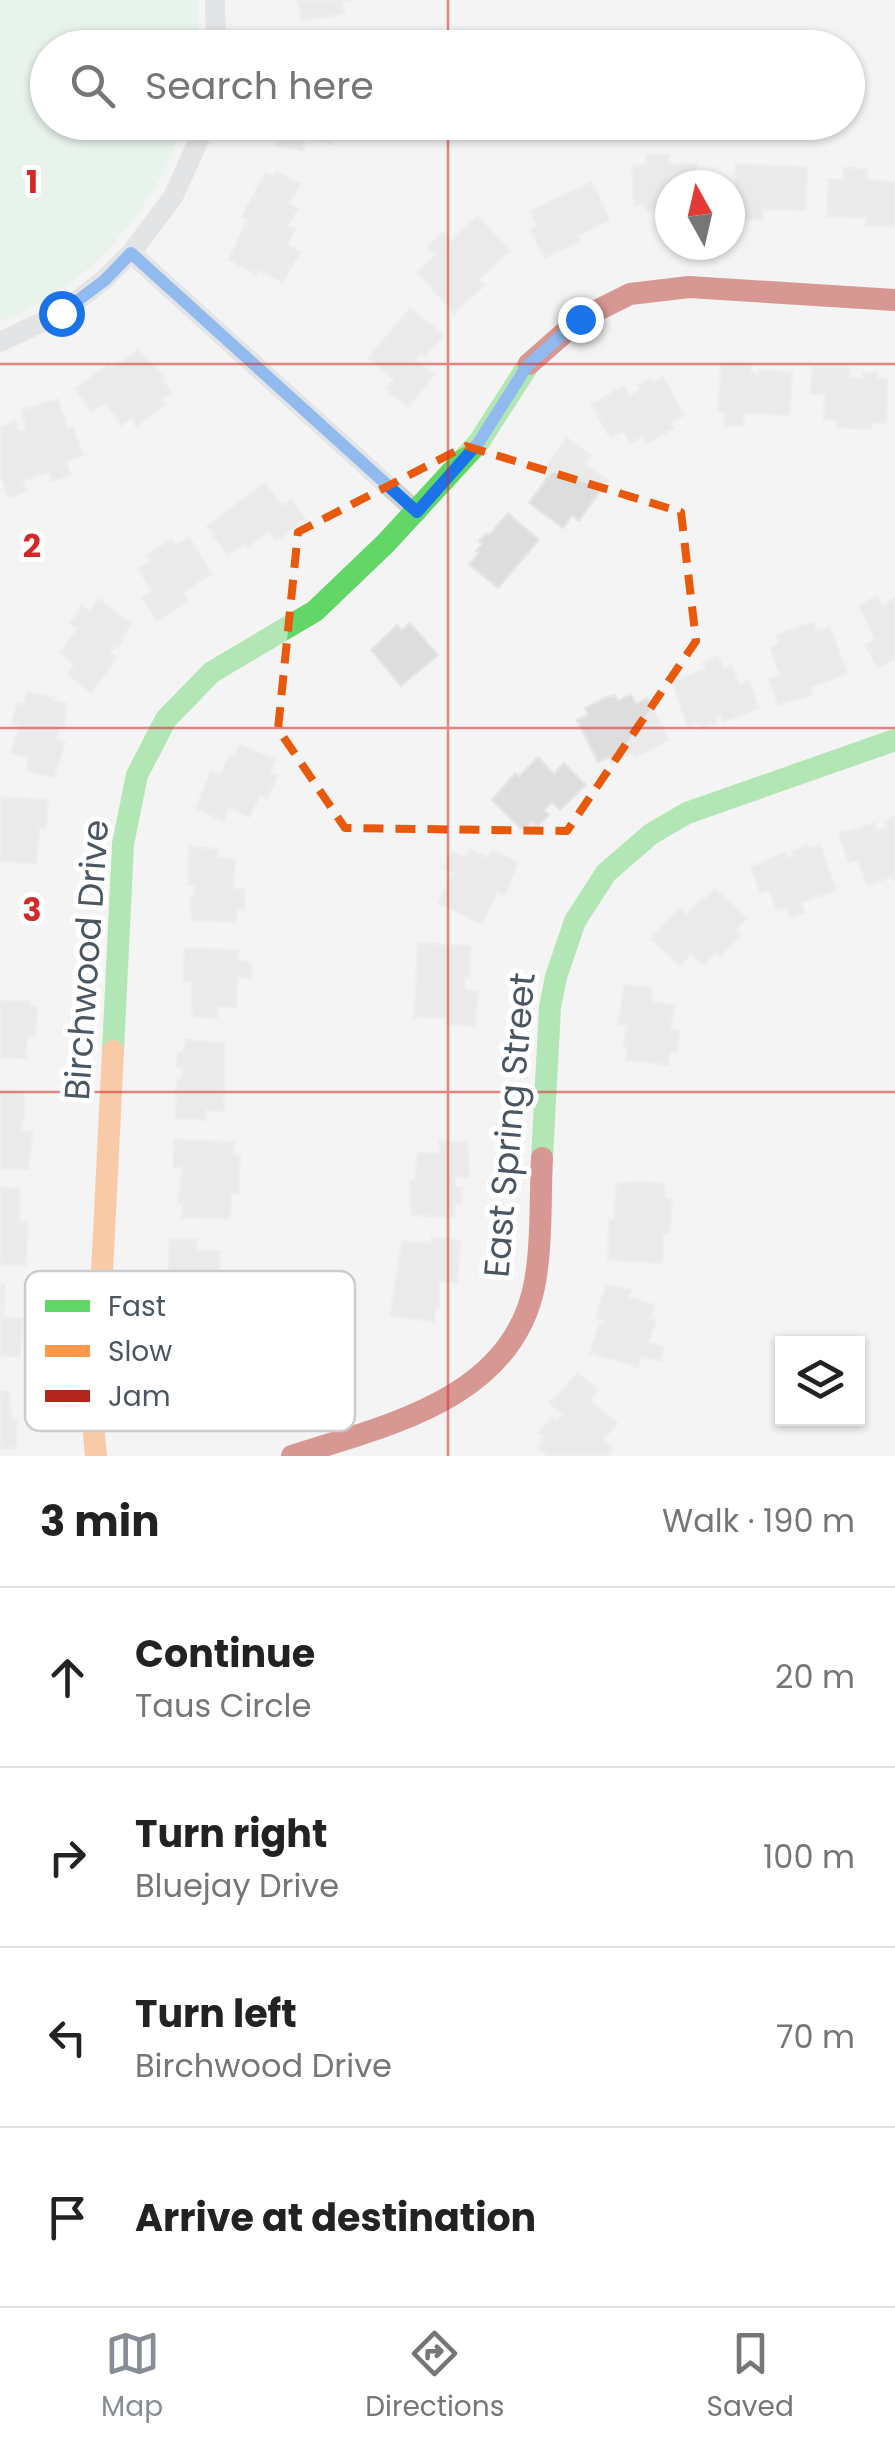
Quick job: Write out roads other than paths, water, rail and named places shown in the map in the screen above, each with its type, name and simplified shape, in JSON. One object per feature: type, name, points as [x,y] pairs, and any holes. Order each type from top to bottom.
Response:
[{"type":"street","points":[[214,0],[215,30]]},
{"type":"street","points":[[0,342],[61,313],[105,280],[131,253],[173,197],[199,140]]},
{"type":"street","points":[[131,253],[417,512]]},
{"type":"street","name":"Birchwood Drive","points":[[102,1271],[124,844],[137,775],[166,719],[212,672],[314,611],[417,512],[479,442],[527,366],[580,319],[630,294],[690,287],[895,300]]},
{"type":"street","name":"East Spring Street","points":[[292,1456],[378,1428],[463,1390],[508,1345],[524,1315],[535,1282],[550,1007],[556,967],[570,928],[589,894],[646,837],[680,816],[895,740]]},
{"type":"street","name":"Birchwood Drive","points":[[95,1431],[96,1456]]}]
